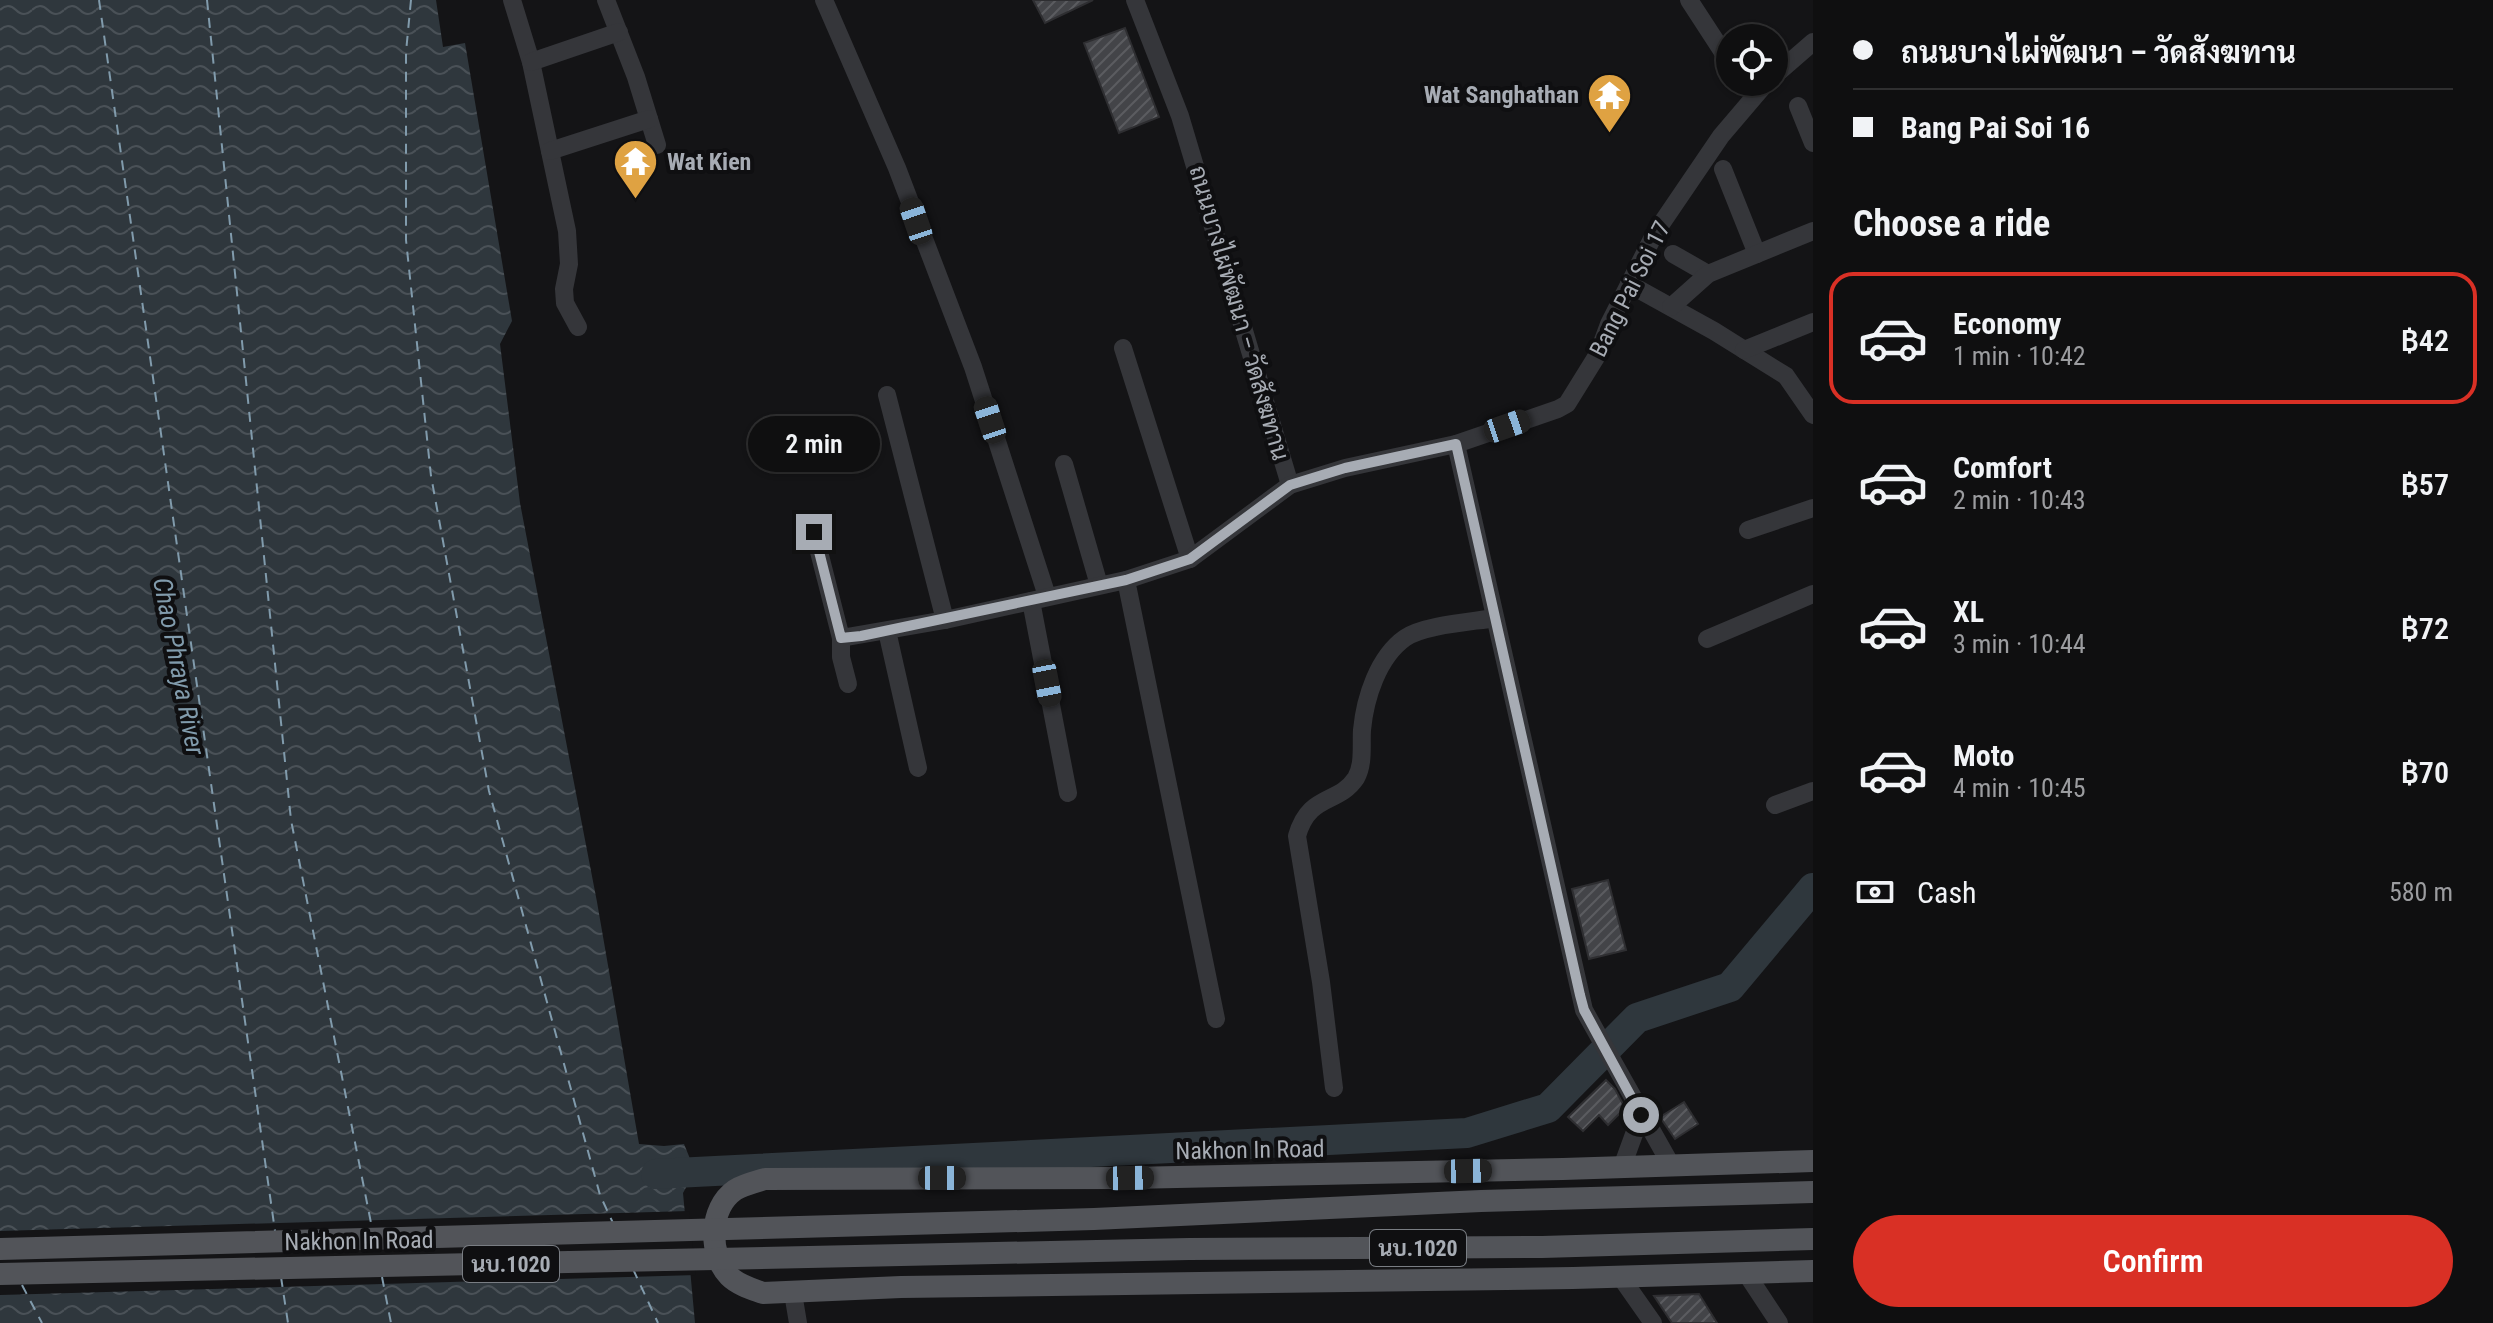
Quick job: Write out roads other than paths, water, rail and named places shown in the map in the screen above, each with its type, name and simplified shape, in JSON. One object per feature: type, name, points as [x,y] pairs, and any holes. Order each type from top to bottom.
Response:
[{"type":"main road","name":"Nakhon In Road","points":[[1813,1161],[1130,1178],[765,1179],[735,1191],[724,1202],[714,1225],[714,1246],[722,1266],[730,1277],[742,1285],[763,1293],[901,1287],[1813,1271]]},
{"type":"main road","points":[[1481,1201],[1588,1168]]},
{"type":"main road","name":"Nakhon In Road","points":[[0,1249],[1015,1222],[1481,1201],[1813,1192]]},
{"type":"main road","name":"Nakhon In Road","points":[[0,1274],[1204,1248],[1542,1247],[1813,1239]]},
{"type":"street","points":[[512,0],[531,62],[567,231],[569,264],[564,289],[565,303],[578,327]]},
{"type":"street","points":[[606,0],[657,145]]},
{"type":"street","points":[[824,0],[897,168],[973,367],[1039,598],[1068,793]]},
{"type":"street","name":"ถนนบางไผ่พัฒนา – วัดสังฆทาน","points":[[1135,0],[1180,116],[1290,485],[1345,468],[1456,444]]},
{"type":"street","points":[[1689,0],[1716,41]]},
{"type":"street","points":[[531,62],[619,32]]},
{"type":"street","points":[[1788,64],[1813,42]]},
{"type":"street","name":"Bang Pai Soi 17","points":[[1456,444],[1567,404],[1598,354],[1609,324],[1655,233],[1721,136],[1743,96]]},
{"type":"street","points":[[1798,106],[1813,143]]},
{"type":"street","points":[[550,151],[649,119]]},
{"type":"street","points":[[1723,169],[1757,254]]},
{"type":"street","points":[[1671,307],[1708,274],[1813,231]]},
{"type":"street","points":[[1673,254],[1708,274]]},
{"type":"street","points":[[1629,284],[1786,376],[1813,415]]},
{"type":"street","points":[[1744,350],[1813,322]]},
{"type":"street","points":[[1123,348],[1190,559]]},
{"type":"street","points":[[887,395],[945,620]]},
{"type":"street","points":[[1456,444],[1584,1010],[1671,1165]]},
{"type":"street","points":[[1064,464],[1099,585]]},
{"type":"street","points":[[841,638],[945,620],[1126,580],[1190,559],[1290,485]]},
{"type":"street","points":[[1748,530],[1813,508]]},
{"type":"street","points":[[814,532],[841,638],[841,657],[848,684]]},
{"type":"street","points":[[1126,580],[1216,1019]]},
{"type":"street","points":[[1707,639],[1813,594]]},
{"type":"street","points":[[1334,1088],[1321,982],[1297,836],[1302,819],[1313,807],[1346,788],[1356,778],[1370,688],[1392,651],[1407,636],[1495,618]]},
{"type":"street","points":[[887,631],[918,768]]},
{"type":"street","points":[[1775,805],[1813,791]]},
{"type":"street","points":[[1622,1167],[1641,1115]]},
{"type":"street","points":[[1746,1273],[1779,1323]]},
{"type":"street","points":[[1620,1276],[1653,1323]]},
{"type":"street","points":[[793,1293],[798,1323]]},
{"type":"water","name":"Chao Phraya River","points":[[0,0],[436,0],[443,47],[465,43],[512,321],[500,344],[520,503],[597,902],[639,1144],[684,1144],[695,1171],[683,1193],[695,1323],[0,1323]]},
{"type":"waterway","points":[[656,1174],[1467,1133],[1548,1108],[1637,1018],[1730,987],[1813,888]]},
{"type":"place","name":"Wat Sanghathan","points":[[1610,134]]},
{"type":"place","name":"Wat Kien","points":[[636,201]]}]
